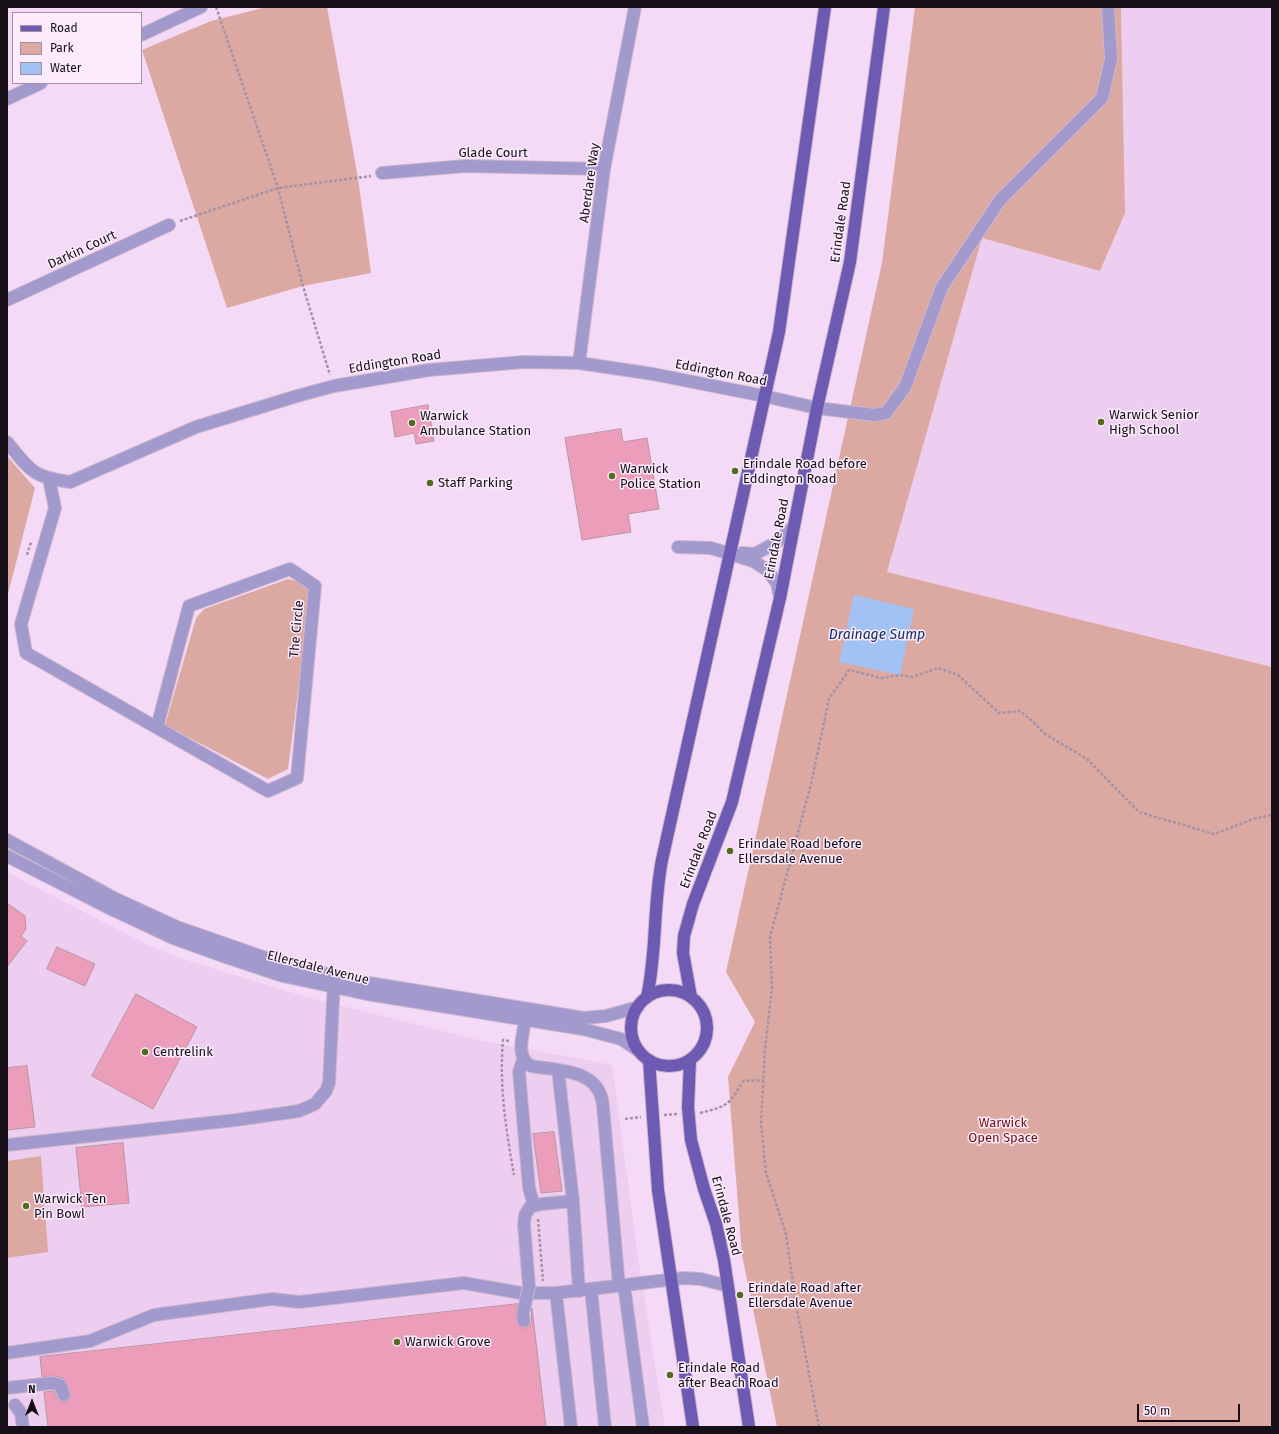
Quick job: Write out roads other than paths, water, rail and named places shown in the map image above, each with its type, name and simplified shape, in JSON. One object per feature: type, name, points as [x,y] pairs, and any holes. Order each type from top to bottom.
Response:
[{"type":"main road","points":[[647,997],[651,979],[656,887],[779,332],[825,7]]},
{"type":"main road","name":"Erindale Road","points":[[749,1427],[728,1286],[716,1224],[704,1189],[691,1140],[689,1114],[690,1060],[699,1052],[705,1041],[708,1029],[706,1017],[700,1006],[691,997],[683,953],[684,936],[693,904],[732,802],[780,598],[817,408],[850,262],[884,7]]},
{"type":"main road","points":[[690,1060],[677,1065],[662,1065],[649,1060],[639,1051],[633,1041],[631,1029],[633,1018],[638,1007],[647,997],[658,992],[669,990],[681,992],[691,997]]},
{"type":"main road","points":[[649,1060],[658,1190],[693,1427]]},
{"type":"street","points":[[142,36],[201,7]]},
{"type":"street","name":"Aberdare Way","points":[[580,364],[604,169],[635,7]]},
{"type":"street","name":"Eddington Road","points":[[7,442],[30,471],[49,479],[70,482],[196,427],[334,386],[429,370],[524,362],[580,364],[653,374],[817,408],[874,415],[886,413],[905,387],[942,287],[1000,200],[1102,98],[1111,59],[1108,7]]},
{"type":"street","points":[[7,99],[39,84]]},
{"type":"street","name":"Glade Court","points":[[382,173],[465,166],[604,169]]},
{"type":"street","name":"Darkin Court","points":[[7,300],[168,225]]},
{"type":"street","name":"The Circle","points":[[49,479],[55,508],[21,624],[26,653],[268,791],[297,778],[315,586],[290,569],[189,606],[157,727]]},
{"type":"street","points":[[730,553],[755,554],[777,542],[794,526]]},
{"type":"street","points":[[678,547],[711,548],[753,561],[767,570],[777,583],[780,598]]},
{"type":"street","name":"Ellersdale Avenue","points":[[7,840],[114,898],[177,927],[334,982],[526,1021],[583,1029],[621,1039],[639,1051]]},
{"type":"street","name":"Ellersdale Avenue","points":[[7,856],[109,908],[173,938],[220,956],[276,974],[584,1018],[606,1016],[638,1007]]},
{"type":"street","points":[[7,1145],[236,1120],[309,1108],[322,1098],[329,1083],[334,982]]},
{"type":"street","points":[[526,1021],[521,1049],[523,1059],[519,1072],[529,1188],[534,1206]]},
{"type":"street","points":[[523,1059],[531,1066],[558,1070],[588,1078],[597,1086],[603,1099],[622,1285],[643,1427]]},
{"type":"street","points":[[558,1070],[573,1200],[579,1290]]},
{"type":"street","points":[[524,1321],[523,1314],[529,1286],[524,1225],[527,1210],[534,1206],[573,1200]]},
{"type":"street","points":[[7,1353],[90,1341],[154,1315],[272,1299],[299,1302],[464,1283],[521,1293],[556,1293],[684,1278],[701,1279],[728,1286]]},
{"type":"street","points":[[591,1289],[605,1427]]},
{"type":"street","points":[[556,1293],[570,1427]]},
{"type":"street","points":[[7,1388],[53,1383],[60,1385],[64,1395]]},
{"type":"street","points":[[15,1405],[21,1413],[23,1427]]},
{"type":"water","name":"Drainage Sump","points":[[854,595],[914,609],[900,675],[839,662]]},
{"type":"place","name":"Warwick Senior High School","points":[[1101,422]]},
{"type":"place","name":"Warwick Ambulance Station","points":[[412,423]]},
{"type":"place","name":"Erindale Road before Eddington Road","points":[[735,471]]},
{"type":"place","name":"Warwick Police Station","points":[[612,476]]},
{"type":"place","name":"Staff Parking","points":[[430,483]]},
{"type":"place","name":"Erindale Road before Ellersdale Avenue","points":[[730,851]]},
{"type":"place","name":"Centrelink","points":[[145,1052]]},
{"type":"place","name":"Warwick Ten Pin Bowl","points":[[26,1206]]},
{"type":"place","name":"Erindale Road after Ellersdale Avenue","points":[[740,1295]]},
{"type":"place","name":"Warwick Grove","points":[[397,1342]]},
{"type":"place","name":"Erindale Road after Beach Road","points":[[670,1375]]},
{"type":"park label","name":"Warwick Open Space","points":[[1003,1130]]}]
